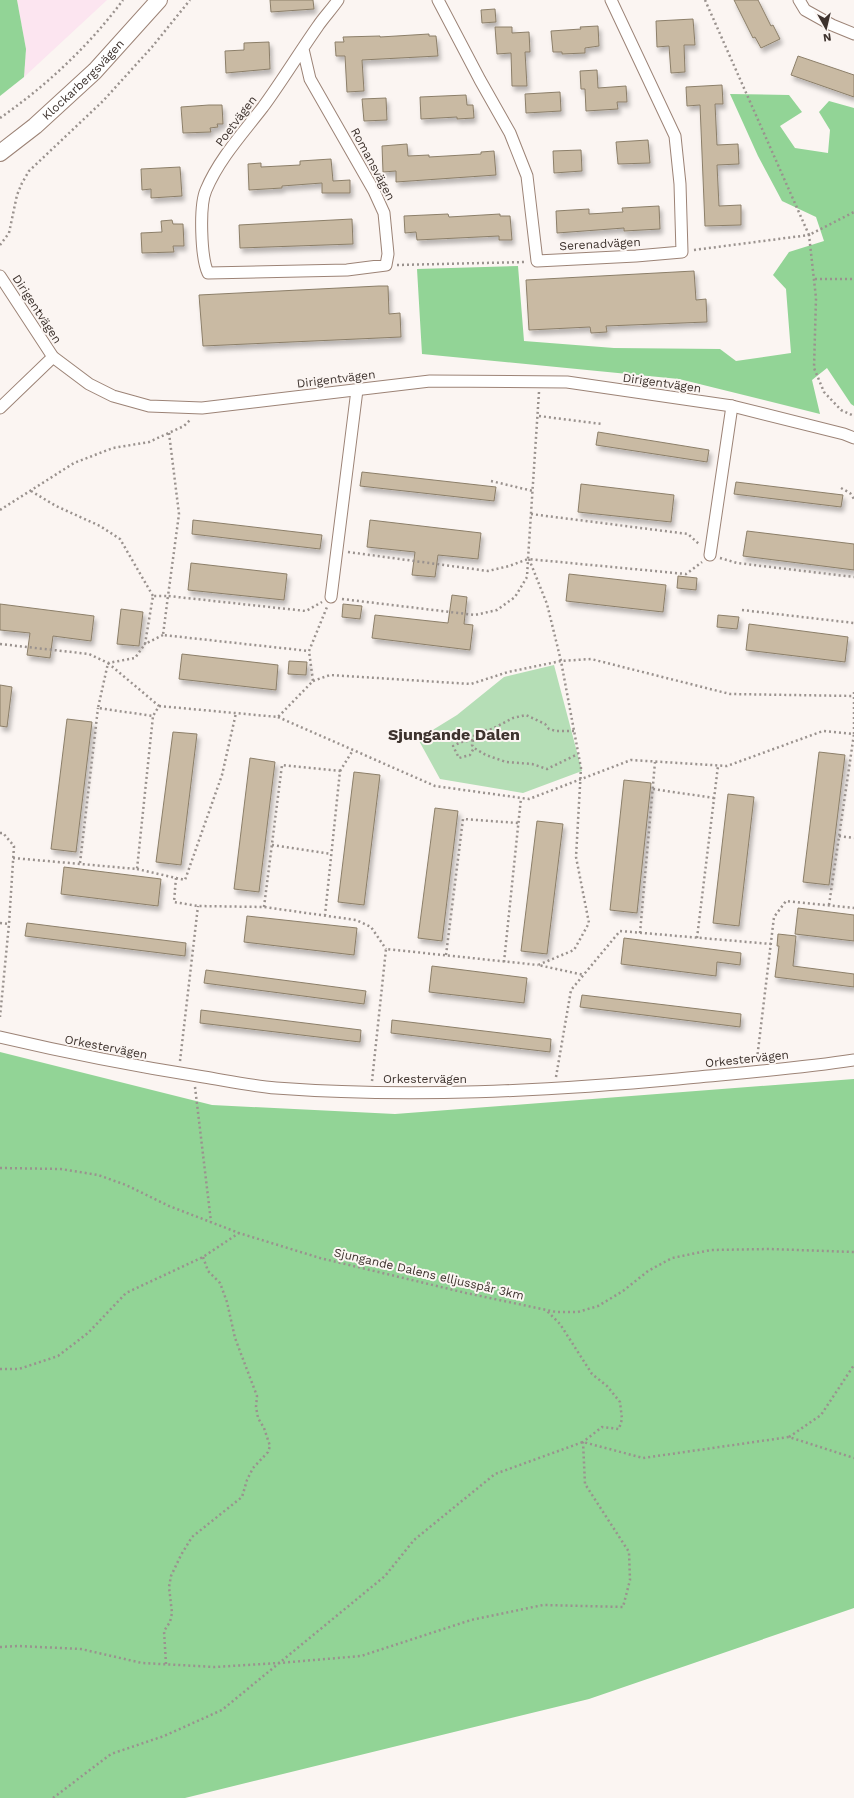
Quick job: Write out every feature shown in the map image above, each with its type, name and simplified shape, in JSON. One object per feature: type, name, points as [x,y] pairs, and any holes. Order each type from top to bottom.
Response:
[{"type":"main road","name":"Klockarbergsvägen","points":[[0,153],[35,126],[95,71],[159,0]]},
{"type":"street","name":"Poetvägen","points":[[338,0],[218,168],[205,191],[202,210],[204,264],[208,273],[347,270],[386,265]]},
{"type":"street","points":[[438,0],[510,133],[527,176],[537,261]]},
{"type":"street","points":[[611,0],[675,136],[680,184],[682,252]]},
{"type":"street","points":[[799,0],[805,10],[832,25],[854,34]]},
{"type":"street","name":"Romansvägen","points":[[303,49],[310,79],[374,191],[384,213],[388,254],[386,265]]},
{"type":"street","name":"Serenadvägen","points":[[537,261],[682,252]]},
{"type":"street","name":"Dirigentvägen","points":[[0,276],[53,357],[89,384],[113,396],[149,406],[202,408],[430,381],[567,382],[732,406],[844,434],[854,438]]},
{"type":"street","points":[[0,408],[53,357]]},
{"type":"street","points":[[331,598],[357,390]]},
{"type":"street","points":[[710,556],[732,406]]},
{"type":"street","name":"Orkestervägen","points":[[0,1038],[72,1054],[194,1076],[275,1088],[371,1092],[418,1093],[554,1089],[756,1072],[854,1060]]},
{"type":"path","points":[[0,118],[48,82],[87,43],[123,0]]},
{"type":"path","points":[[0,244],[9,233],[17,195],[29,171],[108,96],[152,47],[190,0]]},
{"type":"path","points":[[705,0],[809,235],[815,279],[814,368],[824,392],[841,410],[854,416]]},
{"type":"path","points":[[682,252],[809,235],[854,212]]},
{"type":"path","points":[[386,265],[537,261]]},
{"type":"path","points":[[815,279],[854,279]]},
{"type":"path","points":[[153,596],[168,596],[306,611],[331,598],[475,615],[497,610],[515,597],[526,577],[540,382]]},
{"type":"path","points":[[0,510],[74,463],[113,448],[149,442],[184,426],[202,408]]},
{"type":"path","points":[[538,416],[602,424]]},
{"type":"path","points":[[163,635],[179,514],[169,433]]},
{"type":"path","points":[[491,481],[533,491]]},
{"type":"path","points":[[841,488],[850,493],[854,499]]},
{"type":"path","points":[[31,491],[56,506],[100,526],[120,540],[153,596],[145,644],[135,658],[108,663]]},
{"type":"path","points":[[531,514],[688,534],[710,556],[737,563],[854,577]]},
{"type":"path","points":[[338,551],[488,571],[509,566],[528,559],[686,574],[710,556]]},
{"type":"path","points":[[528,559],[546,604],[561,661],[581,768],[576,857],[589,923],[574,950],[538,966]]},
{"type":"path","points":[[313,681],[309,651],[331,598]]},
{"type":"path","points":[[742,610],[854,623]]},
{"type":"path","points":[[145,644],[163,635],[309,651]]},
{"type":"path","points":[[0,644],[89,654],[108,663],[159,706],[278,717],[435,786],[529,799],[580,781],[631,760],[728,766],[823,731],[854,734]]},
{"type":"path","points":[[278,717],[313,681],[330,675],[471,684],[508,672],[561,661],[591,659],[730,694],[854,696]]},
{"type":"path","points":[[80,863],[98,708],[108,663]]},
{"type":"path","points":[[829,905],[854,734],[854,691]]},
{"type":"path","points":[[137,869],[153,716],[159,706]]},
{"type":"path","points":[[98,708],[153,716]]},
{"type":"path","points":[[13,858],[137,869],[185,880],[222,775],[236,713]]},
{"type":"path","points":[[473,740],[461,742],[453,746],[458,758],[470,755],[474,748],[472,744],[473,740],[475,732],[492,729],[513,718],[526,715],[545,724],[549,729],[556,731],[574,731]]},
{"type":"path","points":[[474,748],[506,762],[532,764],[547,769],[578,754]]},
{"type":"path","points":[[325,915],[340,771],[352,750]]},
{"type":"path","points":[[850,759],[854,760]]},
{"type":"path","points":[[640,933],[655,762]]},
{"type":"path","points":[[264,907],[282,764],[340,771]]},
{"type":"path","points":[[697,938],[718,766]]},
{"type":"path","points":[[653,789],[714,798]]},
{"type":"path","points":[[504,962],[521,798]]},
{"type":"path","points":[[446,956],[463,819],[518,823]]},
{"type":"path","points":[[0,833],[3,833],[14,846],[9,924],[0,1017]]},
{"type":"path","points":[[839,836],[854,838]]},
{"type":"path","points":[[272,845],[331,854]]},
{"type":"path","points":[[176,878],[174,902],[198,906],[264,907],[356,920],[372,927],[386,949],[371,1092]]},
{"type":"path","points":[[756,1072],[774,917],[786,901],[854,908]]},
{"type":"path","points":[[179,1073],[198,906]]},
{"type":"path","points":[[0,923],[9,924]]},
{"type":"path","points":[[554,1089],[571,990],[620,931],[771,944]]},
{"type":"path","points":[[386,949],[538,966],[584,975]]},
{"type":"path","points":[[194,1076],[211,1222]]},
{"type":"path","name":"Sjungande Dalens elljusspår 3km","points":[[0,1168],[61,1169],[98,1175],[126,1185],[169,1206],[239,1233],[320,1258],[466,1293],[556,1312],[578,1312],[598,1306],[622,1291],[648,1271],[672,1258],[711,1250],[777,1249],[854,1252]]},
{"type":"path","points":[[0,1369],[19,1368],[58,1356],[88,1333],[126,1293],[203,1258],[239,1233]]},
{"type":"path","points":[[166,1664],[164,1631],[170,1622],[172,1613],[169,1586],[171,1576],[181,1555],[192,1537],[242,1497],[247,1480],[253,1468],[268,1452],[270,1446],[264,1428],[258,1418],[256,1407],[257,1396],[235,1338],[227,1302],[220,1282],[208,1271],[203,1258]]},
{"type":"path","points":[[54,1798],[111,1754],[164,1736],[222,1710],[385,1576],[414,1540],[495,1474],[584,1442],[602,1427],[619,1429],[622,1419],[620,1402],[607,1386],[592,1374],[560,1324],[546,1310]]},
{"type":"path","points":[[789,1437],[821,1415],[854,1365]]},
{"type":"path","points":[[584,1442],[643,1458],[789,1437],[854,1458]]},
{"type":"path","points":[[0,1647],[18,1646],[81,1649],[142,1663],[215,1667],[279,1663],[361,1656],[471,1620],[543,1605],[623,1607],[630,1580],[629,1552],[585,1484],[584,1442]]},
{"type":"shaded area","points":[[17,0],[107,0],[24,77],[26,49]]},
{"type":"green space","points":[[0,0],[17,0],[26,49],[24,77],[0,96]]},
{"type":"green space","points":[[730,94],[789,95],[802,112],[780,126],[795,148],[828,153],[830,130],[819,112],[829,101],[854,108],[854,406],[851,404],[827,368],[812,380],[820,414],[679,379],[422,354],[417,269],[518,266],[524,341],[614,348],[720,349],[736,361],[791,353],[786,289],[773,275],[789,252],[824,241],[816,217],[782,201],[758,156]]},
{"type":"green space","points":[[554,665],[582,771],[523,793],[440,779],[418,739],[457,715],[504,677]]},
{"type":"green space","points":[[0,1052],[212,1105],[395,1114],[854,1079],[854,1608],[589,1699],[185,1798],[0,1798]]},
{"type":"building","points":[[270,0],[313,0],[314,9],[271,12]]},
{"type":"building","points":[[734,0],[758,0],[771,26],[773,25],[780,39],[761,48],[755,37],[753,38]]},
{"type":"building","points":[[495,9],[496,22],[482,23],[481,10]]},
{"type":"building","points":[[693,19],[695,45],[684,45],[685,72],[671,73],[669,46],[657,47],[656,21]]},
{"type":"building","points":[[598,26],[599,46],[585,48],[585,53],[562,54],[562,52],[553,52],[551,31]]},
{"type":"building","points":[[495,27],[512,27],[512,33],[529,32],[530,52],[525,52],[527,86],[512,86],[511,53],[497,54]]},
{"type":"building","points":[[429,34],[429,36],[436,36],[438,56],[362,60],[364,91],[347,92],[345,56],[336,56],[335,42],[344,42],[343,37],[380,37]]},
{"type":"building","points":[[269,42],[270,69],[226,73],[225,51],[244,50],[244,43]]},
{"type":"building","points":[[798,56],[854,75],[854,97],[791,75]]},
{"type":"building","points":[[597,70],[598,88],[626,86],[627,102],[617,102],[618,109],[586,111],[585,89],[581,89],[580,71]]},
{"type":"building","points":[[722,85],[723,104],[715,104],[717,145],[738,144],[739,164],[717,165],[719,206],[741,205],[741,225],[705,226],[700,105],[687,106],[686,87]]},
{"type":"building","points":[[560,92],[561,111],[526,113],[525,94]]},
{"type":"building","points":[[466,95],[467,105],[473,105],[474,118],[457,119],[457,117],[421,119],[420,97]]},
{"type":"building","points":[[386,98],[387,120],[364,121],[362,99]]},
{"type":"building","points":[[222,105],[223,124],[217,124],[218,127],[210,128],[211,132],[183,133],[181,107]]},
{"type":"building","points":[[648,140],[650,163],[618,164],[616,142]]},
{"type":"building","points":[[407,144],[408,156],[429,155],[429,157],[481,154],[481,152],[494,151],[496,175],[396,182],[396,171],[383,172],[382,146]]},
{"type":"building","points":[[581,150],[582,171],[554,173],[553,151]]},
{"type":"building","points":[[331,159],[333,181],[350,180],[350,193],[322,193],[322,183],[249,190],[248,164],[261,163],[261,167],[300,165],[300,161]]},
{"type":"building","points":[[180,167],[182,196],[151,198],[151,189],[142,190],[141,169]]},
{"type":"building","points":[[659,206],[660,229],[624,231],[624,228],[557,233],[556,211],[589,209],[589,214],[623,212],[622,208]]},
{"type":"building","points":[[448,214],[449,217],[500,214],[500,216],[510,216],[512,240],[499,240],[499,236],[417,240],[416,232],[405,233],[404,216]]},
{"type":"building","points":[[352,219],[353,244],[240,248],[239,225]]},
{"type":"building","points":[[172,220],[173,224],[183,224],[184,246],[173,246],[174,252],[142,253],[141,233],[162,232],[161,221]]},
{"type":"building","points":[[694,271],[696,300],[706,299],[707,322],[606,326],[607,332],[591,333],[590,327],[529,330],[526,280]]},
{"type":"building","points":[[388,286],[389,314],[400,313],[401,337],[203,346],[199,295]]},
{"type":"building","points":[[598,432],[709,450],[707,462],[596,445]]},
{"type":"building","points":[[362,472],[496,487],[494,501],[360,486]]},
{"type":"building","points":[[736,482],[843,495],[841,507],[734,494]]},
{"type":"building","points":[[581,484],[674,495],[671,522],[578,512]]},
{"type":"building","points":[[193,520],[322,535],[320,549],[192,534]]},
{"type":"building","points":[[370,520],[481,533],[478,559],[438,555],[435,577],[412,575],[415,552],[367,547]]},
{"type":"building","points":[[747,531],[854,544],[854,570],[743,556]]},
{"type":"building","points":[[191,563],[287,574],[284,600],[188,590]]},
{"type":"building","points":[[569,574],[666,585],[663,612],[566,601]]},
{"type":"building","points":[[678,576],[697,578],[696,590],[677,588]]},
{"type":"building","points":[[452,595],[467,597],[464,624],[473,625],[470,650],[372,638],[375,615],[448,623]]},
{"type":"building","points":[[0,604],[94,616],[91,641],[53,636],[50,658],[27,655],[30,633],[0,630]]},
{"type":"building","points":[[343,604],[362,606],[360,619],[342,617]]},
{"type":"building","points":[[121,609],[143,612],[139,646],[117,644]]},
{"type":"building","points":[[718,615],[739,617],[737,629],[717,627]]},
{"type":"building","points":[[749,624],[848,637],[845,662],[746,650]]},
{"type":"building","points":[[182,654],[278,665],[276,690],[179,679]]},
{"type":"building","points":[[289,661],[307,662],[306,675],[288,674]]},
{"type":"building","points":[[0,685],[12,687],[7,727],[0,726]]},
{"type":"building","points":[[67,719],[92,722],[76,852],[51,849]]},
{"type":"building","points":[[173,732],[197,734],[181,865],[156,862]]},
{"type":"building","points":[[819,752],[845,755],[829,885],[803,882]]},
{"type":"building","points":[[250,758],[275,762],[259,892],[234,889]]},
{"type":"building","points":[[354,772],[380,775],[364,905],[338,902]]},
{"type":"building","points":[[624,780],[651,783],[637,913],[610,910]]},
{"type":"building","points":[[728,794],[754,797],[739,926],[713,923]]},
{"type":"building","points":[[435,808],[458,811],[442,941],[418,938]]},
{"type":"building","points":[[537,821],[563,824],[547,954],[521,951]]},
{"type":"building","points":[[64,867],[161,879],[158,906],[61,894]]},
{"type":"building","points":[[798,908],[854,915],[854,941],[795,934]]},
{"type":"building","points":[[247,916],[357,928],[354,955],[244,942]]},
{"type":"building","points":[[27,923],[186,943],[185,956],[25,936]]},
{"type":"building","points":[[778,934],[796,936],[793,966],[854,974],[854,987],[775,977],[779,946],[777,946]]},
{"type":"building","points":[[624,938],[741,953],[740,965],[717,962],[716,976],[621,964]]},
{"type":"building","points":[[432,966],[527,978],[524,1003],[429,992]]},
{"type":"building","points":[[206,970],[366,991],[364,1004],[204,983]]},
{"type":"building","points":[[582,995],[741,1014],[740,1027],[580,1007]]},
{"type":"building","points":[[201,1010],[361,1030],[360,1042],[200,1023]]},
{"type":"building","points":[[392,1020],[551,1039],[550,1052],[391,1033]]},
{"type":"district","name":"Sjungande Dalen","points":[[454,734]]}]
